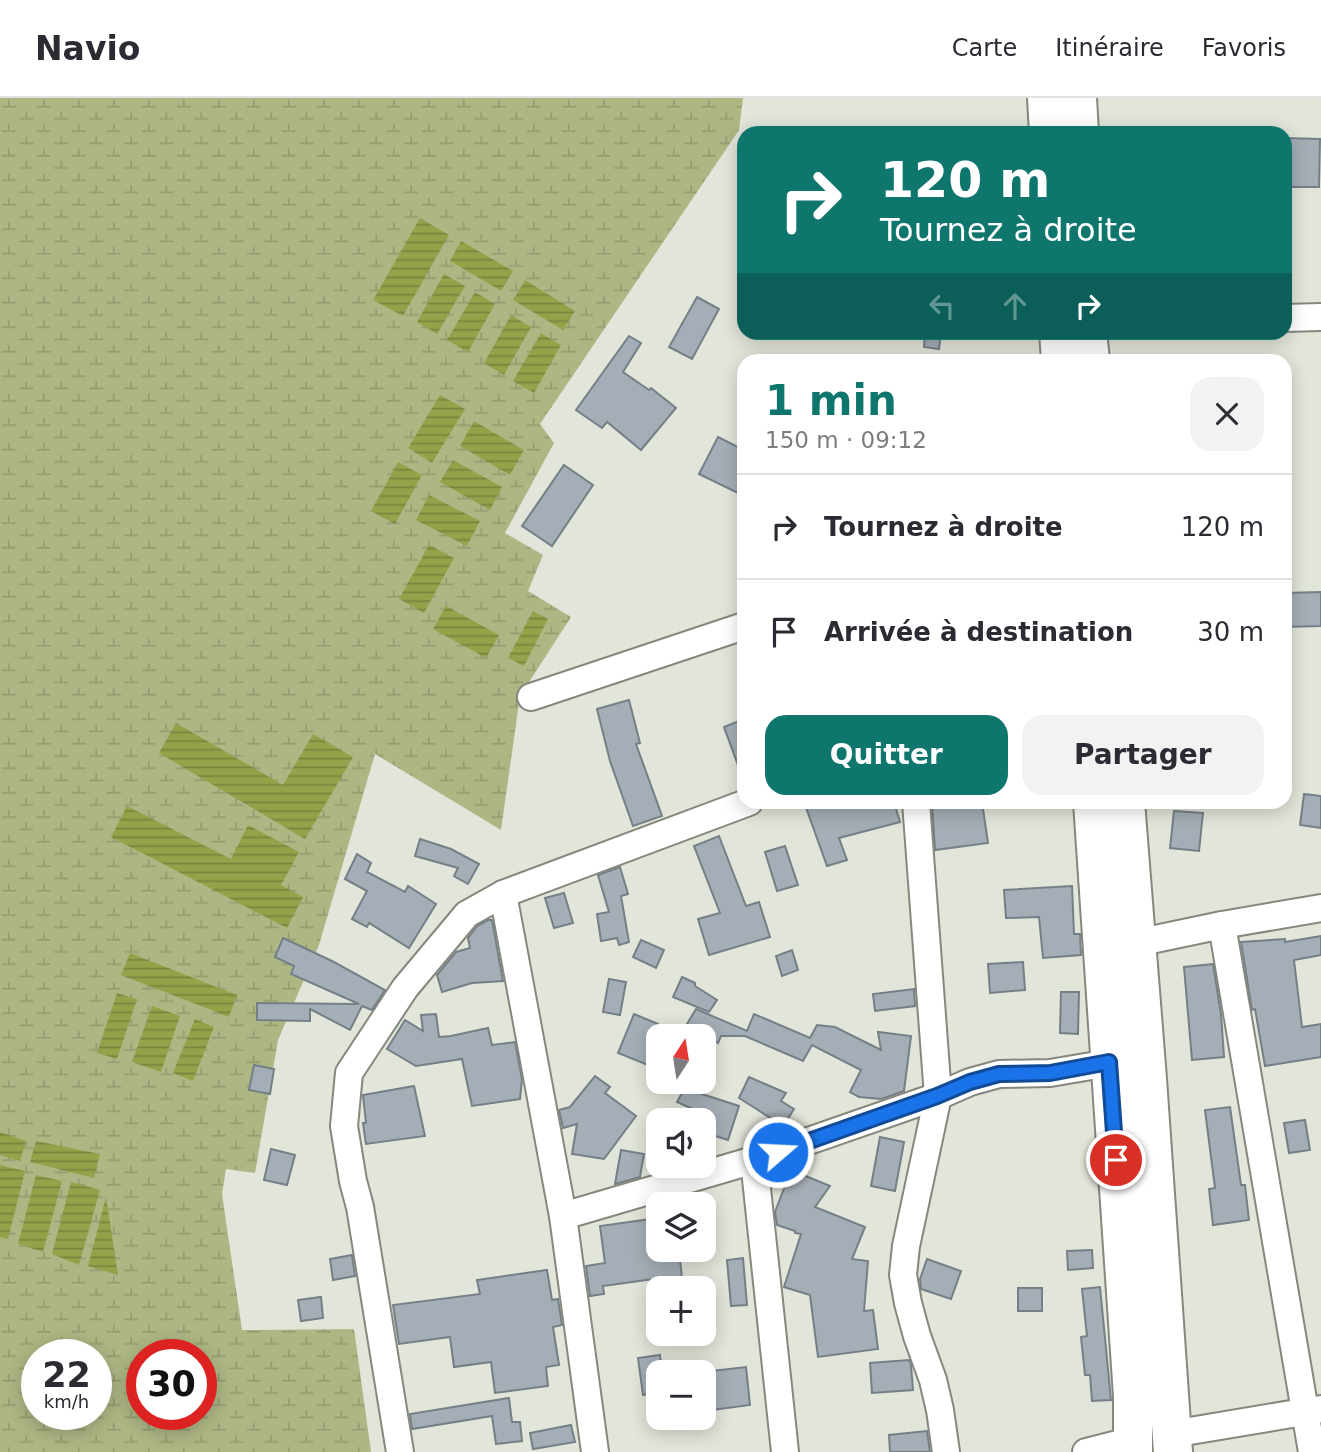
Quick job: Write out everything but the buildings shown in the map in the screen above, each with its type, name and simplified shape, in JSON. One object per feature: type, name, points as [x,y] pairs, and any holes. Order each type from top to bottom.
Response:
[{"type":"highway","points":[[1047,98],[1049,126]]},
{"type":"highway","points":[[1077,98],[1079,126]]},
{"type":"highway","points":[[1094,809],[1120,946],[1172,1443]]},
{"type":"highway","points":[[1125,809],[1120,946],[1109,1062],[1133,1396],[1133,1446]]},
{"type":"street","points":[[1292,318],[1321,317]]},
{"type":"street","points":[[531,697],[737,628]]},
{"type":"street","points":[[400,1452],[344,1126],[349,1073],[405,988],[467,914],[503,894],[737,806]]},
{"type":"street","points":[[916,809],[937,1096],[906,1246],[904,1275],[908,1303],[938,1400],[946,1452]]},
{"type":"street","points":[[503,894],[563,1216],[595,1452]]},
{"type":"street","points":[[1120,946],[1321,908]]},
{"type":"street","points":[[1222,925],[1313,1411],[1312,1452]]},
{"type":"street","points":[[563,1216],[754,1160],[970,1082],[999,1074],[1050,1073],[1109,1062]]},
{"type":"street","points":[[754,1160],[785,1452]]},
{"type":"street","points":[[1172,1443],[1313,1411]]},
{"type":"street","points":[[1086,1452],[1133,1446]]},
{"type":"green space","points":[[0,98],[743,98],[737,133],[540,424],[554,443],[505,533],[543,555],[528,591],[571,617],[520,696],[501,830],[375,754],[319,945],[278,1040],[255,1173],[226,1169],[222,1194],[242,1330],[354,1329],[371,1452],[0,1452]]},
{"type":"shaded area","points":[[420,218],[449,235],[403,316],[373,300]]},
{"type":"shaded area","points":[[461,241],[513,271],[501,291],[450,261]]},
{"type":"shaded area","points":[[444,274],[465,286],[437,334],[417,322]]},
{"type":"shaded area","points":[[525,280],[575,311],[563,330],[513,300]]},
{"type":"shaded area","points":[[475,292],[495,304],[468,352],[447,340]]},
{"type":"shaded area","points":[[511,315],[531,327],[504,375],[484,363]]},
{"type":"shaded area","points":[[541,333],[561,345],[534,393],[513,381]]},
{"type":"shaded area","points":[[440,395],[465,409],[432,463],[408,448]]},
{"type":"shaded area","points":[[474,421],[524,450],[510,475],[460,446]]},
{"type":"shaded area","points":[[453,460],[502,487],[490,510],[440,482]]},
{"type":"shaded area","points":[[398,462],[422,475],[395,524],[371,511]]},
{"type":"shaded area","points":[[429,495],[480,521],[467,546],[416,520]]},
{"type":"shaded area","points":[[429,545],[454,558],[424,613],[399,599]]},
{"type":"shaded area","points":[[446,606],[499,635],[486,658],[433,629]]},
{"type":"shaded area","points":[[533,611],[548,619],[524,666],[508,658]]},
{"type":"shaded area","points":[[176,723],[283,785],[313,734],[353,757],[305,839],[159,753]]},
{"type":"shaded area","points":[[127,806],[231,859],[248,825],[299,852],[281,885],[303,897],[287,928],[111,837]]},
{"type":"shaded area","points":[[130,953],[237,995],[229,1017],[121,975]]},
{"type":"shaded area","points":[[117,993],[137,999],[117,1059],[97,1053]]},
{"type":"shaded area","points":[[152,1006],[180,1016],[161,1072],[132,1062]]},
{"type":"shaded area","points":[[195,1019],[214,1027],[193,1081],[173,1073]]},
{"type":"shaded area","points":[[0,1132],[26,1141],[20,1161],[0,1155]]},
{"type":"shaded area","points":[[36,1141],[100,1154],[94,1178],[30,1162]]},
{"type":"shaded area","points":[[0,1165],[25,1171],[8,1239],[0,1237]]},
{"type":"shaded area","points":[[36,1175],[62,1181],[43,1252],[18,1244]]},
{"type":"shaded area","points":[[71,1182],[100,1190],[79,1265],[52,1254]]},
{"type":"shaded area","points":[[106,1197],[118,1275],[88,1266]]},
{"type":"route","points":[[778,1152],[970,1082],[999,1074],[1050,1073],[1109,1062],[1116,1160]]}]
